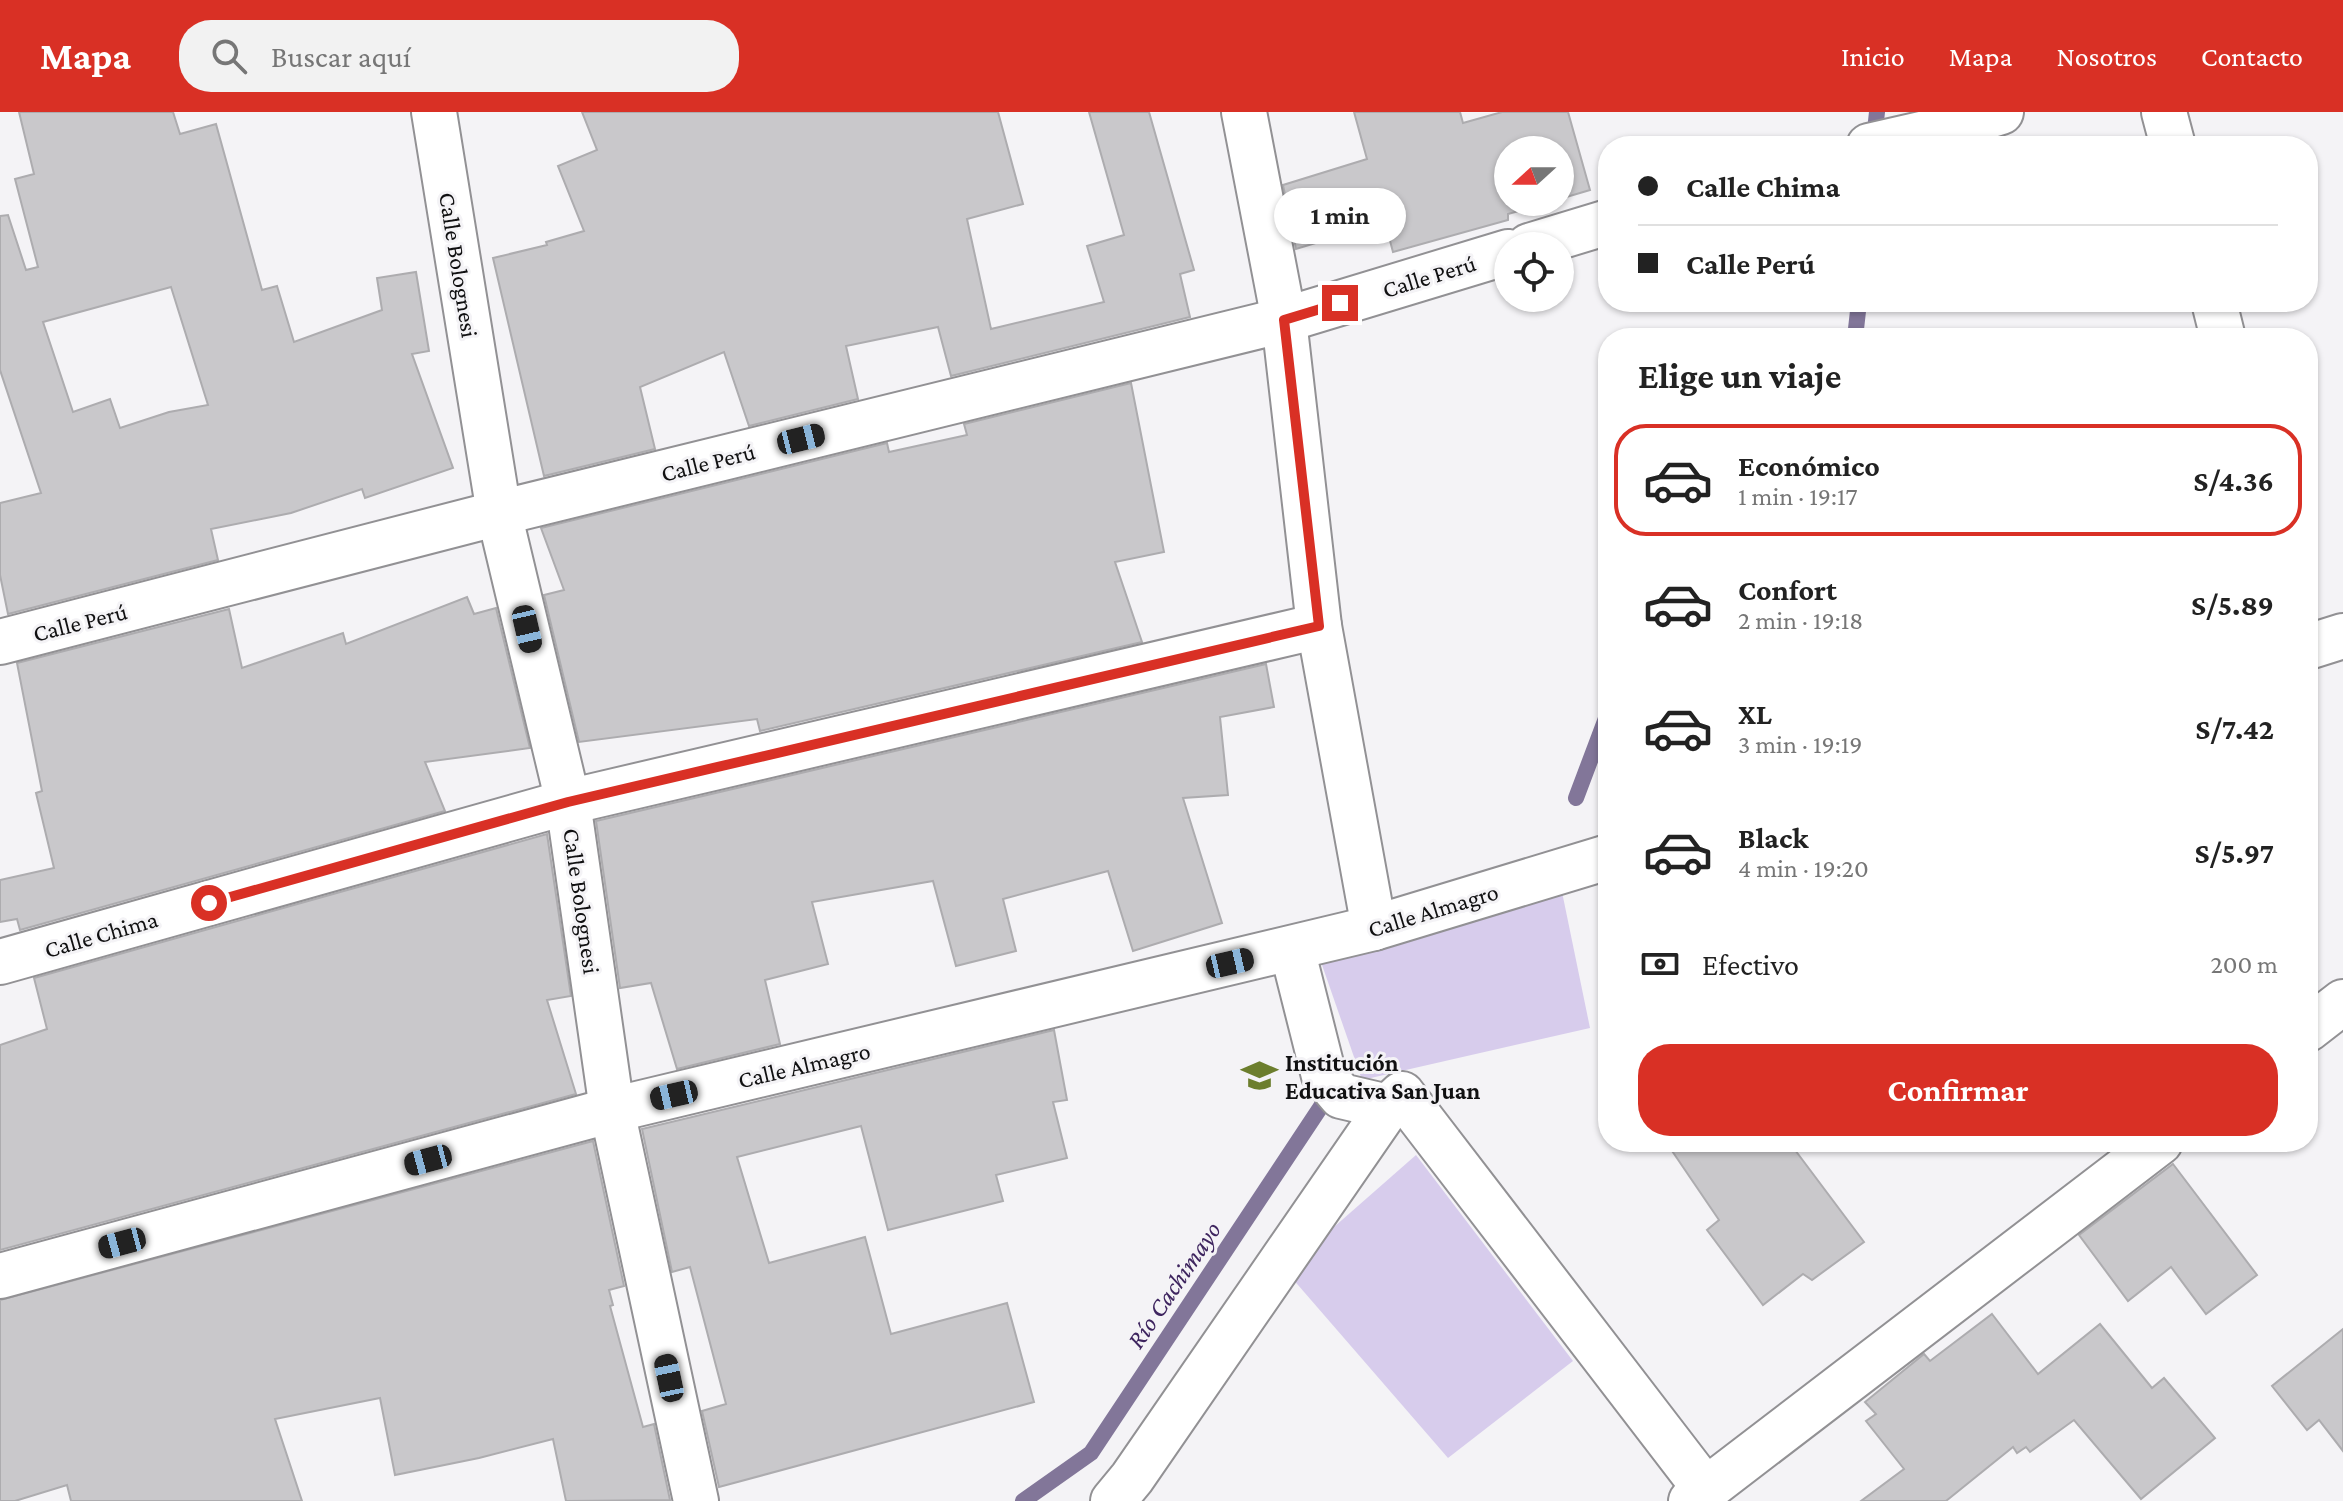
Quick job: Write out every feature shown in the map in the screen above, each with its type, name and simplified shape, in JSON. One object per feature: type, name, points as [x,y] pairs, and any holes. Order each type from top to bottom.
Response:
[{"type":"street","name":"Calle Bolognesi","points":[[434,112],[499,513],[568,802],[612,1110],[696,1501]]},
{"type":"street","points":[[1244,112],[1284,320],[1319,626],[1374,928]]},
{"type":"street","points":[[1903,136],[1954,119],[2001,112]]},
{"type":"street","points":[[2164,112],[2170,136]]},
{"type":"street","points":[[1574,232],[1598,225]]},
{"type":"street","name":"Calle Perú","points":[[0,642],[499,513],[1284,320],[1494,256]]},
{"type":"street","name":"Calle Chima","points":[[0,962],[568,802],[1319,626]]},
{"type":"street","points":[[2318,644],[2343,636]]},
{"type":"street","name":"Calle Almagro","points":[[0,1276],[612,1110],[1374,928],[1598,860]]},
{"type":"street","points":[[1292,949],[1332,1086],[1388,1107]]},
{"type":"street","points":[[2318,1021],[2343,1002]]},
{"type":"street","points":[[1113,1501],[1132,1478],[1388,1107],[1402,1094],[1699,1495],[2147,1152]]},
{"type":"shaded area","points":[[1562,892],[1590,1028],[1362,1080],[1321,962]]},
{"type":"shaded area","points":[[1416,1155],[1573,1361],[1448,1458],[1285,1270]]},
{"type":"building","points":[[19,112],[173,112],[180,134],[216,124],[262,290],[277,286],[294,342],[382,310],[377,278],[416,272],[429,351],[412,354],[453,468],[365,498],[362,489],[291,513],[211,529],[218,560],[8,614],[0,575],[0,503],[41,493],[0,370],[0,216],[8,215],[26,270],[38,267],[15,179],[34,174]],"holes":[[[171,287],[208,405],[169,412],[120,428],[110,399],[73,412],[43,322]]]},
{"type":"building","points":[[582,112],[998,112],[1023,204],[967,219],[991,329],[1104,302],[1087,246],[1124,235],[1089,112],[1149,112],[1194,270],[1180,274],[1190,317],[951,376],[938,327],[846,346],[858,399],[749,426],[724,352],[640,387],[655,449],[544,476],[493,258],[547,245],[546,242],[584,231],[558,166],[597,150]]},
{"type":"building","points":[[1354,112],[1460,112],[1463,123],[1502,112],[1568,112],[1590,190],[1574,195],[1574,136],[1494,136],[1494,216],[1508,216],[1508,220],[1393,252],[1385,222],[1296,249],[1283,185],[1367,159]]},
{"type":"building","points":[[1131,383],[1164,552],[1115,562],[1142,642],[760,731],[757,719],[579,742],[544,595],[564,590],[541,528],[887,443],[889,452],[967,435],[964,424]]},
{"type":"building","points":[[467,597],[474,614],[496,608],[530,748],[425,762],[445,811],[20,930],[17,919],[0,922],[0,880],[54,868],[36,793],[42,791],[17,663],[229,609],[242,668],[343,633],[346,644]]},
{"type":"building","points":[[1266,664],[1274,707],[1220,717],[1228,795],[1183,798],[1222,923],[1133,951],[1108,871],[1003,899],[1016,951],[956,966],[933,881],[812,902],[828,964],[765,980],[780,1044],[677,1069],[651,983],[620,988],[596,821]]},
{"type":"building","points":[[547,834],[571,996],[547,1000],[576,1094],[0,1250],[0,1045],[47,1029],[34,978]]},
{"type":"building","points":[[1054,1030],[1067,1100],[1053,1102],[1067,1158],[996,1175],[1003,1201],[888,1230],[861,1126],[737,1157],[769,1263],[865,1237],[891,1334],[1007,1303],[1034,1402],[719,1487],[702,1411],[726,1404],[690,1267],[672,1272],[642,1129]]},
{"type":"building","points":[[593,1141],[624,1286],[609,1290],[613,1305],[610,1306],[643,1427],[654,1424],[670,1500],[566,1501],[553,1439],[395,1475],[380,1398],[275,1419],[302,1501],[71,1501],[67,1485],[15,1501],[0,1501],[0,1300]]},
{"type":"building","points":[[1673,1152],[1796,1152],[1864,1242],[1812,1280],[1803,1274],[1763,1305],[1707,1230],[1719,1220]]},
{"type":"building","points":[[2173,1164],[2257,1275],[2206,1314],[2171,1267],[2128,1301],[2079,1235]]},
{"type":"building","points":[[1992,1314],[2038,1374],[2100,1324],[2152,1388],[2164,1378],[2215,1438],[2141,1499],[2074,1420],[2030,1452],[2026,1447],[2017,1453],[2013,1447],[1946,1501],[1861,1501],[1904,1469],[1866,1421],[1876,1414],[1865,1402],[1924,1354],[1930,1361]]},
{"type":"building","points":[[2343,1329],[2343,1451],[2319,1420],[2307,1430],[2272,1386]]},
{"type":"waterway","name":"Río Cachimayo","points":[[1874,136],[1877,112]]},
{"type":"waterway","name":"Río Cachimayo","points":[[1856,328],[1858,312]]},
{"type":"waterway","name":"Río Cachimayo","points":[[1576,798],[1598,740]]},
{"type":"waterway","name":"Río Cachimayo","points":[[1023,1501],[1091,1453],[1332,1090]]},
{"type":"place","name":"Institución Educativa San Juan","points":[[1259,1076]]},
{"type":"route","points":[[209,903],[568,802],[1319,626],[1284,320],[1340,303]]}]
